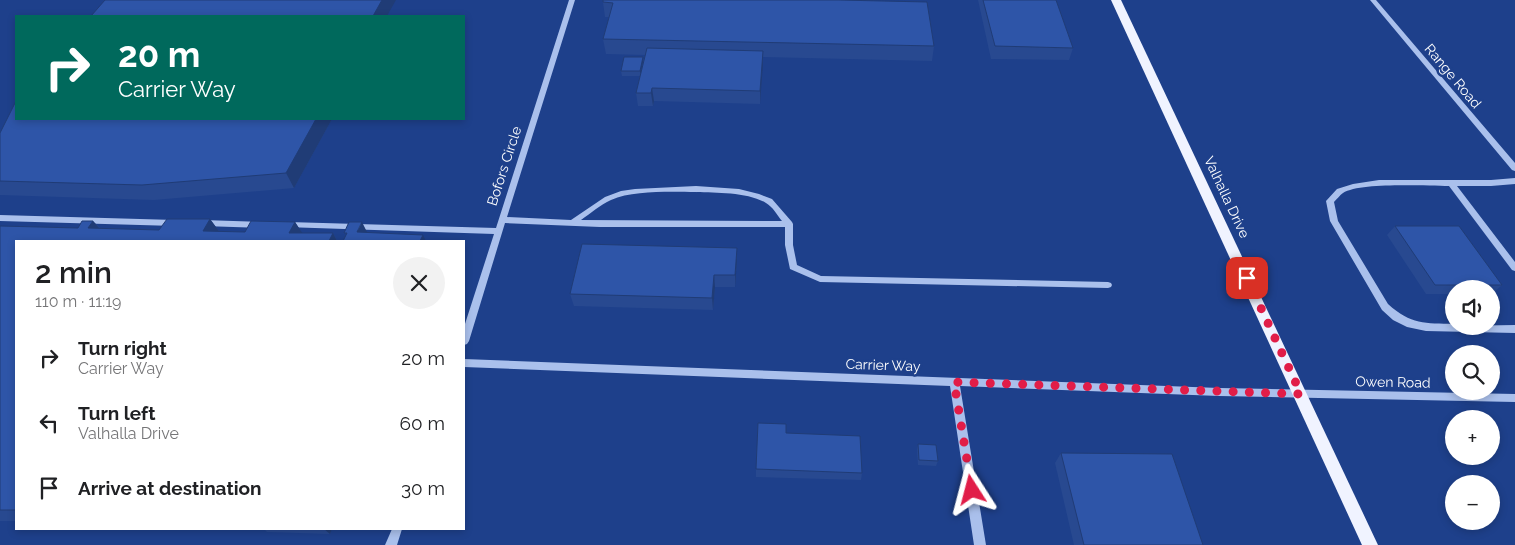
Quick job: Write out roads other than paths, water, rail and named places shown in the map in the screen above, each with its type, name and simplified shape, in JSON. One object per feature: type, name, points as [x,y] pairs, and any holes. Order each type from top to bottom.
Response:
[{"type":"main road","name":"Valhalla Drive","points":[[1116,0],[1370,545]]},
{"type":"street","name":"Bofors Circle","points":[[465,338],[572,0]]},
{"type":"street","name":"Range Road","points":[[1373,0],[1515,168]]},
{"type":"street","points":[[1515,181],[1353,186],[1340,191],[1330,201],[1334,222],[1385,307],[1396,317],[1410,324],[1426,327],[1515,330]]},
{"type":"street","points":[[1450,182],[1515,268]]},
{"type":"street","points":[[572,223],[598,203],[620,194],[656,190],[716,190],[750,194],[770,201],[789,224],[789,245],[793,267],[820,279],[1108,285]]},
{"type":"street","points":[[0,218],[180,223]]},
{"type":"street","points":[[502,220],[572,223],[789,224]]},
{"type":"street","points":[[190,223],[269,225]]},
{"type":"street","points":[[279,225],[499,231]]},
{"type":"street","name":"Carrier Way","points":[[465,363],[1301,394]]},
{"type":"street","points":[[954,382],[980,545]]},
{"type":"street","name":"Owen Road","points":[[1301,394],[1515,398]]},
{"type":"street","points":[[391,545],[397,530]]}]
